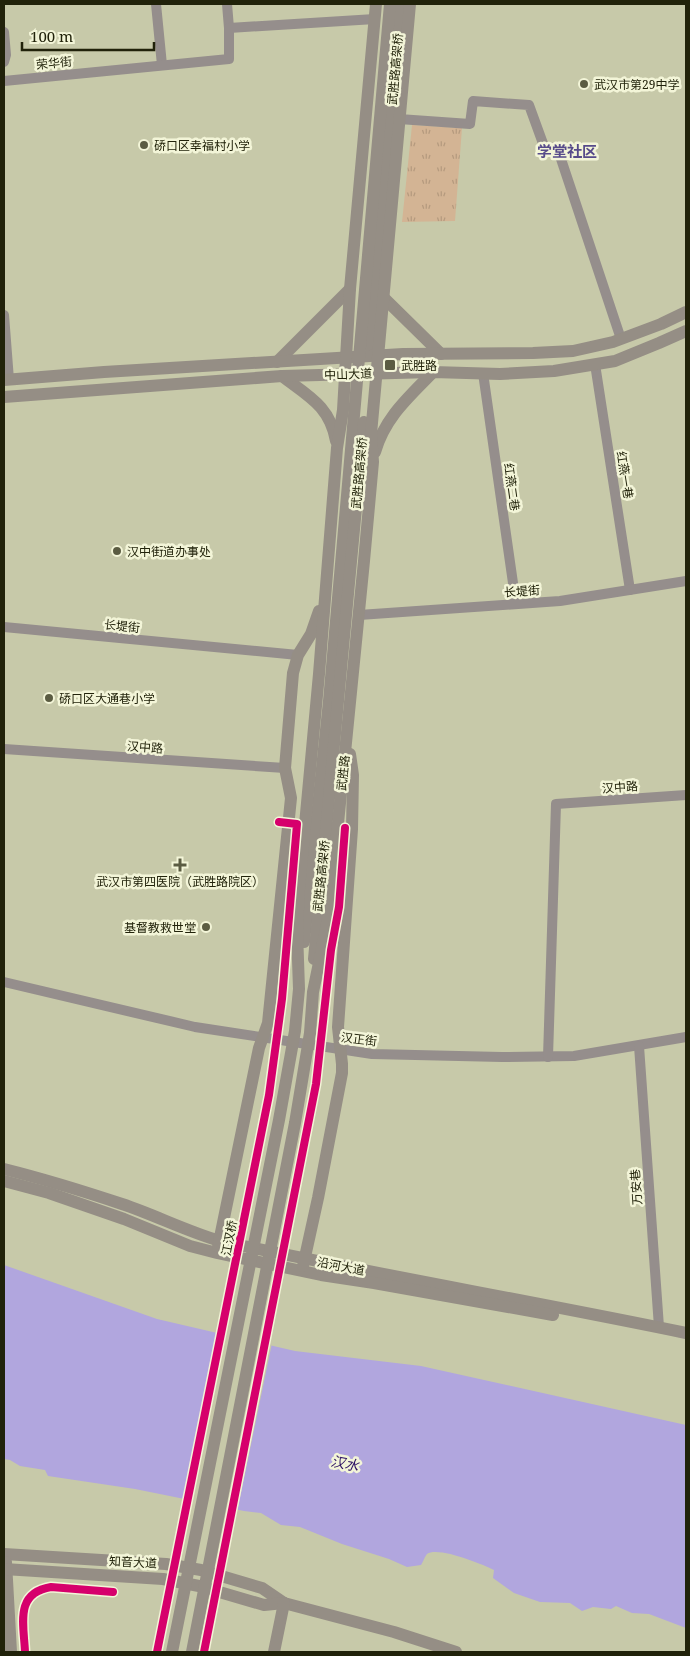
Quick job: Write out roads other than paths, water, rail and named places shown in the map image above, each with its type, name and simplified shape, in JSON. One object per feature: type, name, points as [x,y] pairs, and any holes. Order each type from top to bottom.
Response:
[{"type":"main road","points":[[299,989],[298,911],[303,837],[337,448],[343,410],[350,289],[376,4]]},
{"type":"main road","name":"武胜路高架桥","points":[[310,941],[390,4]]},
{"type":"main road","name":"武胜路高架桥","points":[[310,941],[358,495],[401,4]]},
{"type":"main road","name":"武胜路","points":[[192,1648],[295,1123],[310,1033],[313,992],[329,914],[373,462],[371,434],[377,356],[410,4]]},
{"type":"main road","points":[[278,362],[350,289]]},
{"type":"main road","points":[[383,297],[441,354]]},
{"type":"main road","name":"中山大道","points":[[6,380],[104,372],[377,356],[572,351],[621,339],[686,312]]},
{"type":"main road","name":"中山大道","points":[[4,398],[282,376],[434,372],[500,374],[554,371],[615,361],[686,330]]},
{"type":"main road","points":[[373,462],[379,437],[384,427],[395,412],[434,372]]},
{"type":"main road","points":[[282,376],[320,405],[334,429],[337,448]]},
{"type":"main road","points":[[303,837],[291,798],[285,768],[293,673],[298,655],[311,634],[325,592]]},
{"type":"main road","points":[[303,1265],[342,1073],[338,1027],[352,829],[353,775],[347,739]]},
{"type":"main road","points":[[218,1247],[259,1048],[268,1023],[291,798]]},
{"type":"main road","points":[[299,989],[310,941]]},
{"type":"main road","points":[[310,941],[313,992]]},
{"type":"main road","name":"江汉桥","points":[[173,1646],[277,1130],[295,1031],[299,989]]},
{"type":"main road","name":"沿河大道","points":[[4,1169],[74,1188],[115,1202],[203,1236],[218,1247]]},
{"type":"main road","name":"沿河大道","points":[[4,1181],[49,1193],[124,1219],[190,1246],[218,1247],[504,1306],[686,1341]]},
{"type":"main road","name":"沿河大道","points":[[303,1265],[686,1333]]},
{"type":"main road","points":[[5,1554],[11,1652]]},
{"type":"main road","name":"知音大道","points":[[5,1554],[133,1562],[201,1570],[262,1588],[284,1603],[385,1630],[456,1652]]},
{"type":"main road","name":"知音大道","points":[[5,1569],[163,1579],[199,1586],[264,1605],[284,1603]]},
{"type":"main road","points":[[274,1652],[284,1603]]},
{"type":"street","points":[[156,4],[162,66]]},
{"type":"street","points":[[227,4],[229,28],[375,19]]},
{"type":"street","name":"荣华街","points":[[4,81],[229,59],[229,28]]},
{"type":"street","points":[[4,32],[6,55],[4,62]]},
{"type":"street","points":[[399,119],[470,124],[473,101],[529,105],[545,149],[557,146],[621,339]]},
{"type":"street","points":[[4,316],[6,380]]},
{"type":"street","name":"红燕一巷","points":[[595,364],[630,590]]},
{"type":"street","name":"红燕二巷","points":[[484,373],[516,604]]},
{"type":"street","name":"长堤街","points":[[359,615],[560,601],[686,581]]},
{"type":"street","name":"长堤街","points":[[4,627],[298,655]]},
{"type":"street","name":"汉中路","points":[[4,749],[285,768]]},
{"type":"street","name":"汉中路","points":[[548,1056],[556,804],[686,795]]},
{"type":"street","name":"汉正街","points":[[4,982],[186,1025],[372,1054],[502,1057],[574,1056],[686,1037]]},
{"type":"street","name":"万安巷","points":[[639,1046],[659,1327]]},
{"type":"water","name":"汉水","points":[[4,1265],[157,1319],[295,1351],[421,1366],[686,1425],[686,1628],[649,1614],[632,1613],[616,1606],[611,1609],[593,1607],[582,1611],[570,1603],[540,1602],[514,1593],[493,1578],[494,1570],[450,1554],[433,1552],[427,1554],[421,1565],[407,1567],[300,1527],[281,1525],[261,1513],[135,1489],[48,1476],[45,1470],[20,1466],[4,1459]]},
{"type":"place","name":"武汉市第29中学","points":[[584,84]]},
{"type":"place","name":"硚口区幸福村小学","points":[[144,145]]},
{"type":"place","name":"武胜路","points":[[390,365]]},
{"type":"place","name":"汉中街道办事处","points":[[117,551]]},
{"type":"place","name":"硚口区大通巷小学","points":[[49,698]]},
{"type":"place","name":"武汉市第四医院（武胜路院区）","points":[[180,865]]},
{"type":"place","name":"基督教救世堂","points":[[206,927]]},
{"type":"district","name":"学堂社区","points":[[567,151]]}]
